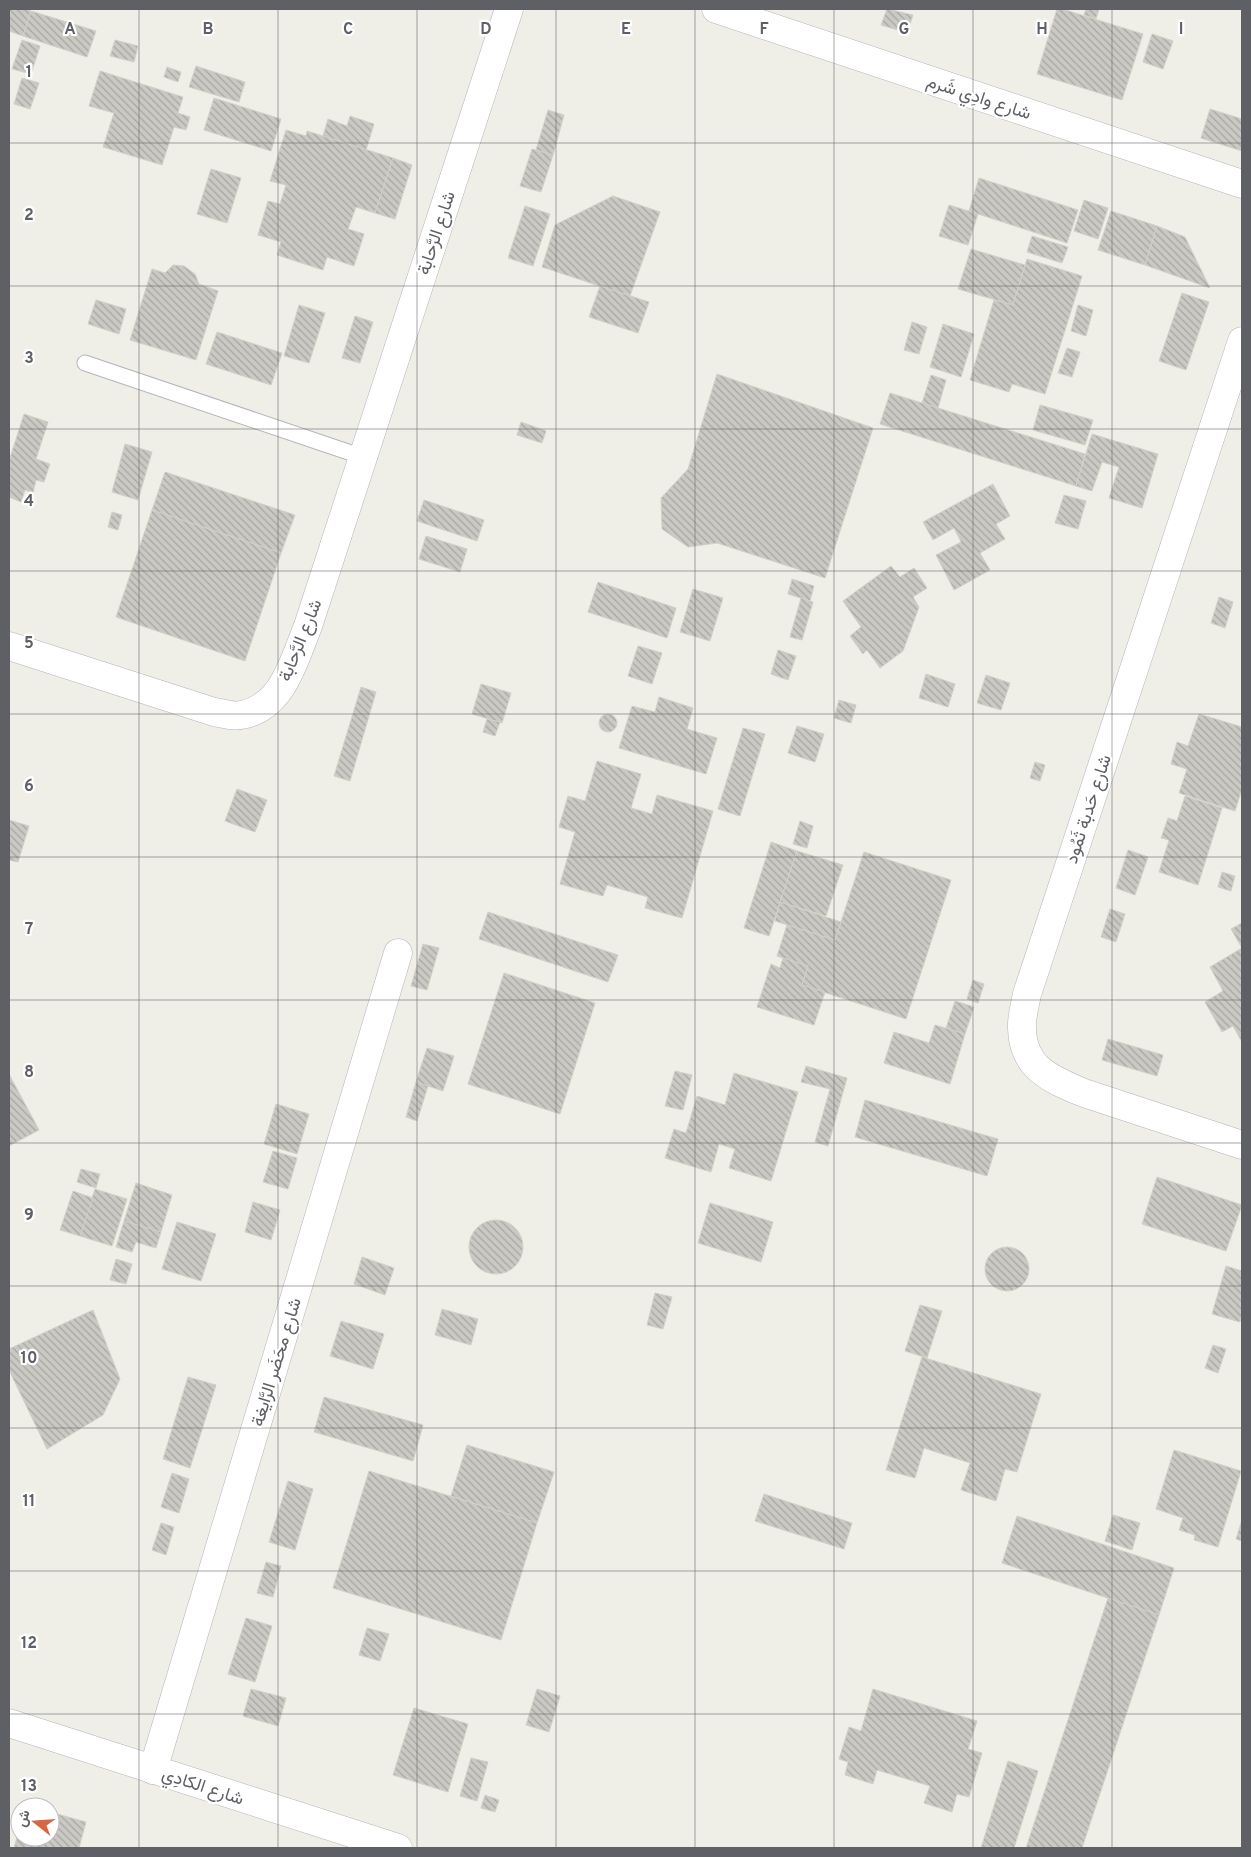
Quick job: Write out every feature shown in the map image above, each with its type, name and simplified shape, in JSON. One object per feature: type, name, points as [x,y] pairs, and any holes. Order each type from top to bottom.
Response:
[{"type":"street","name":"شارع الرَّحابة","points":[[9,646],[214,712],[240,716],[259,710],[275,696],[284,684],[308,626],[509,9]]},
{"type":"street","name":"شارع وادِي شَرم","points":[[716,9],[1242,184]]},
{"type":"street","name":"شارع حَدبة ثَمُود","points":[[1242,340],[1027,994],[1022,1029],[1026,1053],[1038,1070],[1060,1083],[1084,1093],[1242,1145]]},
{"type":"street","name":"شارع محَضَر الرَّايغة","points":[[153,1770],[398,953]]},
{"type":"street","name":"شارع الكادِي","points":[[9,1723],[398,1848]]},
{"type":"lane","points":[[85,363],[363,457]]},
{"type":"building","points":[[9,9],[26,9],[31,11],[23,36],[9,31]]},
{"type":"building","points":[[887,9],[913,15],[907,33],[881,25]]},
{"type":"building","points":[[1057,9],[1143,34],[1122,100],[1037,74]]},
{"type":"building","points":[[1086,9],[1099,9],[1096,19],[1084,15]]},
{"type":"building","points":[[31,11],[96,31],[87,57],[23,36]]},
{"type":"building","points":[[1152,34],[1173,41],[1163,69],[1143,62]]},
{"type":"building","points":[[22,40],[40,46],[31,74],[12,69]]},
{"type":"building","points":[[115,40],[138,46],[134,62],[110,56]]},
{"type":"building","points":[[196,66],[245,82],[239,102],[189,87]]},
{"type":"building","points":[[167,67],[181,72],[178,82],[164,77]]},
{"type":"building","points":[[100,71],[183,97],[178,113],[190,117],[186,130],[174,127],[162,165],[103,147],[114,113],[89,106]]},
{"type":"building","points":[[22,78],[39,83],[30,109],[14,104]]},
{"type":"building","points":[[214,98],[281,119],[271,151],[204,130]]},
{"type":"building","points":[[1210,109],[1242,119],[1242,151],[1201,138]]},
{"type":"building","points":[[548,110],[564,115],[553,155],[536,150]]},
{"type":"building","points":[[350,116],[374,124],[366,150],[323,136],[328,119],[347,126]]},
{"type":"building","points":[[286,130],[306,136],[307,131],[393,158],[375,213],[356,207],[348,229],[364,234],[354,266],[327,257],[323,270],[277,255],[281,242],[258,235],[268,201],[280,204],[286,185],[270,181]]},
{"type":"building","points":[[532,149],[553,155],[541,192],[520,186]]},
{"type":"building","points":[[393,158],[412,165],[395,219],[375,213]]},
{"type":"building","points":[[211,169],[241,178],[227,223],[197,214]]},
{"type":"building","points":[[979,178],[1078,210],[1067,243],[969,211]]},
{"type":"building","points":[[613,196],[660,212],[630,296],[542,267],[555,225]]},
{"type":"building","points":[[1084,200],[1108,208],[1098,239],[1074,231]]},
{"type":"building","points":[[949,205],[978,214],[968,245],[939,236]]},
{"type":"building","points":[[525,206],[550,214],[533,266],[508,258]]},
{"type":"building","points":[[1111,211],[1157,226],[1145,265],[1098,250]]},
{"type":"building","points":[[1157,226],[1185,237],[1210,288],[1145,265]]},
{"type":"building","points":[[1032,236],[1068,247],[1062,263],[1027,252]]},
{"type":"building","points":[[971,249],[1025,265],[1013,305],[958,289]]},
{"type":"building","points":[[1027,259],[1082,276],[1045,394],[1012,384],[1009,392],[970,380],[994,300],[1013,305]]},
{"type":"building","points":[[173,265],[184,266],[195,274],[199,284],[218,291],[196,360],[130,340],[152,269],[165,273]]},
{"type":"building","points":[[600,286],[649,302],[638,333],[589,317]]},
{"type":"building","points":[[1182,293],[1209,302],[1186,370],[1159,361]]},
{"type":"building","points":[[96,300],[126,309],[119,334],[88,324]]},
{"type":"building","points":[[299,305],[325,313],[309,363],[284,356]]},
{"type":"building","points":[[1078,305],[1093,310],[1086,336],[1071,331]]},
{"type":"building","points":[[355,316],[373,322],[360,363],[342,358]]},
{"type":"building","points":[[912,322],[927,327],[919,354],[904,350]]},
{"type":"building","points":[[943,324],[974,334],[961,377],[930,367]]},
{"type":"building","points":[[217,332],[282,353],[271,385],[206,364]]},
{"type":"building","points":[[1067,348],[1080,352],[1072,377],[1058,373]]},
{"type":"building","points":[[717,374],[873,428],[825,578],[717,543],[688,547],[662,529],[661,498],[688,469]]},
{"type":"building","points":[[931,375],[946,380],[938,408],[922,403]]},
{"type":"building","points":[[890,393],[1085,454],[1076,486],[880,424]]},
{"type":"building","points":[[1040,405],[1093,420],[1085,445],[1033,430]]},
{"type":"building","points":[[24,414],[48,422],[36,459],[50,464],[44,482],[36,480],[33,493],[25,490],[21,502],[9,497],[9,461]]},
{"type":"building","points":[[521,422],[546,431],[542,443],[517,435]]},
{"type":"building","points":[[1092,434],[1158,454],[1142,508],[1109,498],[1119,467],[1102,462],[1092,491],[1076,486]]},
{"type":"building","points":[[125,444],[152,452],[138,500],[112,492]]},
{"type":"building","points":[[165,472],[295,515],[281,553],[152,510]]},
{"type":"building","points":[[993,484],[1010,516],[996,524],[1005,539],[980,553],[990,570],[954,590],[936,555],[961,542],[954,528],[933,540],[923,522]]},
{"type":"building","points":[[1064,495],[1086,501],[1078,529],[1055,523]]},
{"type":"building","points":[[424,500],[484,520],[477,541],[417,521]]},
{"type":"building","points":[[152,510],[281,553],[245,661],[116,617]]},
{"type":"building","points":[[112,512],[122,515],[118,530],[108,527]]},
{"type":"building","points":[[426,536],[467,549],[460,572],[419,559]]},
{"type":"building","points":[[891,566],[900,577],[914,568],[927,588],[913,597],[919,607],[903,651],[880,668],[867,650],[863,654],[850,636],[861,627],[843,601]]},
{"type":"building","points":[[792,579],[814,586],[810,601],[788,594]]},
{"type":"building","points":[[598,582],[676,608],[667,638],[588,612]]},
{"type":"building","points":[[693,589],[723,598],[710,641],[680,632]]},
{"type":"building","points":[[1219,597],[1233,602],[1225,628],[1211,623]]},
{"type":"building","points":[[801,598],[813,602],[802,640],[790,637]]},
{"type":"building","points":[[638,646],[662,653],[652,684],[628,676]]},
{"type":"building","points":[[778,650],[796,656],[788,680],[771,674]]},
{"type":"building","points":[[926,674],[955,684],[948,707],[919,698]]},
{"type":"building","points":[[986,675],[1010,683],[1001,710],[977,703]]},
{"type":"building","points":[[481,684],[511,693],[502,723],[472,714]]},
{"type":"building","points":[[361,687],[376,692],[350,781],[334,776]]},
{"type":"building","points":[[659,697],[693,708],[687,729],[717,738],[706,774],[619,748],[632,706],[655,712]]},
{"type":"building","points":[[839,700],[856,705],[851,723],[834,718]]},
{"type":"building","points":[[604,714],[612,714],[617,719],[615,730],[604,732],[599,727],[599,719]]},
{"type":"building","points":[[1199,714],[1242,727],[1242,789],[1235,811],[1179,793],[1187,769],[1171,764],[1177,742],[1188,746]]},
{"type":"building","points":[[487,719],[500,722],[495,736],[483,732]]},
{"type":"building","points":[[797,726],[824,734],[815,762],[788,753]]},
{"type":"building","points":[[743,728],[765,734],[740,816],[718,809]]},
{"type":"building","points":[[597,761],[641,774],[631,808],[652,814],[657,795],[713,811],[682,918],[645,908],[648,897],[607,885],[603,896],[560,884],[575,832],[559,827],[568,796],[585,801]]},
{"type":"building","points":[[1035,762],[1045,765],[1040,781],[1030,778]]},
{"type":"building","points":[[237,789],[267,800],[255,832],[225,821]]},
{"type":"building","points":[[1185,796],[1222,808],[1198,885],[1159,872],[1169,840],[1161,838],[1168,818],[1177,821]]},
{"type":"building","points":[[9,820],[29,826],[18,862],[9,860]]},
{"type":"building","points":[[800,821],[813,826],[807,848],[793,844]]},
{"type":"building","points":[[771,842],[797,851],[769,936],[744,928]]},
{"type":"building","points":[[1128,850],[1148,857],[1135,895],[1116,888]]},
{"type":"building","points":[[797,851],[843,865],[826,916],[780,902]]},
{"type":"building","points":[[864,852],[951,880],[906,1019],[802,985],[808,966],[777,956],[787,925],[835,940]]},
{"type":"building","points":[[1222,872],[1235,876],[1231,891],[1218,887]]},
{"type":"building","points":[[780,902],[841,922],[835,940],[775,921]]},
{"type":"building","points":[[1110,909],[1125,914],[1116,942],[1101,937]]},
{"type":"building","points":[[488,912],[618,955],[608,982],[479,939]]},
{"type":"building","points":[[1242,923],[1242,948],[1231,929]]},
{"type":"building","points":[[423,944],[439,948],[427,990],[411,986]]},
{"type":"building","points":[[1242,948],[1242,1042],[1233,1026],[1222,1032],[1205,1002],[1223,991],[1210,967]]},
{"type":"building","points":[[783,958],[808,966],[802,985],[825,992],[814,1025],[757,1007],[771,964],[780,968]]},
{"type":"building","points":[[504,973],[595,1003],[560,1114],[468,1084]]},
{"type":"building","points":[[973,980],[984,984],[978,1003],[967,999]]},
{"type":"building","points":[[955,1001],[974,1007],[965,1034],[946,1028]]},
{"type":"building","points":[[935,1025],[965,1034],[950,1084],[884,1063],[894,1032],[929,1043]]},
{"type":"building","points":[[1108,1039],[1163,1055],[1157,1076],[1102,1060]]},
{"type":"building","points":[[427,1048],[454,1056],[443,1091],[416,1082]]},
{"type":"building","points":[[806,1066],[847,1078],[828,1146],[815,1142],[830,1089],[801,1082]]},
{"type":"building","points":[[675,1071],[692,1075],[683,1110],[665,1106]]},
{"type":"building","points":[[734,1073],[798,1092],[771,1181],[729,1168],[735,1149],[719,1144],[711,1172],[665,1158],[674,1129],[686,1133],[697,1096],[725,1105]]},
{"type":"building","points":[[9,1074],[39,1130],[9,1146]]},
{"type":"building","points":[[416,1082],[428,1086],[417,1121],[406,1117]]},
{"type":"building","points":[[865,1100],[998,1139],[987,1176],[855,1137]]},
{"type":"building","points":[[276,1104],[309,1114],[297,1154],[264,1144]]},
{"type":"building","points":[[273,1151],[297,1158],[288,1189],[263,1182]]},
{"type":"building","points":[[81,1169],[100,1174],[96,1188],[77,1182]]},
{"type":"building","points":[[1157,1177],[1242,1205],[1226,1251],[1142,1224]]},
{"type":"building","points":[[136,1183],[172,1195],[161,1232],[124,1221]]},
{"type":"building","points":[[95,1189],[127,1199],[112,1246],[80,1236]]},
{"type":"building","points":[[73,1191],[93,1198],[80,1236],[60,1230]]},
{"type":"building","points":[[253,1202],[280,1210],[271,1240],[245,1232]]},
{"type":"building","points":[[710,1203],[773,1222],[761,1262],[698,1243]]},
{"type":"building","points":[[496,1220],[506,1222],[515,1228],[521,1237],[523,1247],[521,1257],[515,1266],[506,1272],[496,1274],[486,1272],[477,1266],[471,1257],[469,1247],[471,1237],[477,1228],[486,1222]]},
{"type":"building","points":[[124,1221],[161,1232],[156,1248],[136,1242],[132,1252],[116,1247]]},
{"type":"building","points":[[177,1222],[216,1234],[201,1281],[162,1269]]},
{"type":"building","points":[[1007,1247],[1019,1251],[1025,1257],[1029,1269],[1025,1281],[1019,1287],[1007,1291],[995,1287],[989,1281],[985,1269],[989,1257],[995,1251]]},
{"type":"building","points":[[362,1257],[394,1268],[385,1295],[354,1284]]},
{"type":"building","points":[[116,1259],[132,1264],[126,1284],[110,1280]]},
{"type":"building","points":[[1226,1266],[1242,1271],[1242,1314],[1240,1322],[1212,1314]]},
{"type":"building","points":[[655,1293],[672,1297],[663,1329],[647,1325]]},
{"type":"building","points":[[920,1305],[942,1311],[927,1358],[905,1351]]},
{"type":"building","points":[[442,1309],[478,1319],[471,1345],[435,1335]]},
{"type":"building","points":[[93,1310],[120,1379],[103,1415],[47,1449],[9,1370],[9,1349]]},
{"type":"building","points":[[341,1321],[384,1334],[373,1369],[330,1356]]},
{"type":"building","points":[[1213,1345],[1226,1349],[1218,1373],[1205,1368]]},
{"type":"building","points":[[922,1357],[1041,1394],[1017,1472],[1005,1469],[996,1501],[961,1490],[970,1463],[924,1448],[915,1478],[886,1470]]},
{"type":"building","points":[[188,1377],[216,1385],[190,1468],[163,1459]]},
{"type":"building","points":[[324,1397],[423,1425],[413,1461],[314,1432]]},
{"type":"building","points":[[467,1445],[554,1472],[537,1523],[451,1496]]},
{"type":"building","points":[[1174,1450],[1241,1471],[1218,1547],[1194,1540],[1195,1535],[1179,1530],[1183,1518],[1156,1509]]},
{"type":"building","points":[[369,1471],[537,1523],[501,1640],[333,1588]]},
{"type":"building","points":[[172,1473],[189,1479],[179,1513],[161,1507]]},
{"type":"building","points":[[288,1481],[313,1489],[295,1550],[269,1542]]},
{"type":"building","points":[[764,1494],[852,1523],[844,1549],[755,1521]]},
{"type":"building","points":[[1113,1515],[1140,1523],[1132,1550],[1105,1541]]},
{"type":"building","points":[[1017,1516],[1174,1568],[1159,1615],[1002,1563]]},
{"type":"building","points":[[1242,1520],[1242,1541],[1236,1539]]},
{"type":"building","points":[[161,1523],[174,1527],[166,1555],[152,1550]]},
{"type":"building","points":[[266,1562],[281,1566],[273,1597],[257,1593]]},
{"type":"building","points":[[1108,1598],[1159,1615],[1082,1848],[1026,1848]]},
{"type":"building","points":[[246,1618],[272,1626],[255,1682],[228,1674]]},
{"type":"building","points":[[367,1628],[389,1634],[380,1661],[359,1655]]},
{"type":"building","points":[[251,1689],[286,1698],[278,1726],[243,1716]]},
{"type":"building","points":[[537,1689],[560,1696],[549,1732],[526,1725]]},
{"type":"building","points":[[873,1689],[977,1721],[968,1749],[982,1753],[969,1797],[957,1794],[952,1812],[924,1803],[930,1786],[877,1770],[873,1784],[845,1775],[848,1762],[839,1759],[849,1727],[861,1731]]},
{"type":"building","points":[[414,1708],[468,1724],[448,1792],[393,1775]]},
{"type":"building","points":[[471,1758],[488,1762],[477,1801],[460,1796]]},
{"type":"building","points":[[1008,1761],[1038,1771],[1014,1848],[981,1848]]},
{"type":"building","points":[[485,1795],[499,1800],[495,1812],[481,1808]]},
{"type":"building","points":[[60,1815],[86,1822],[79,1848],[14,1848],[60,1847]]}]
